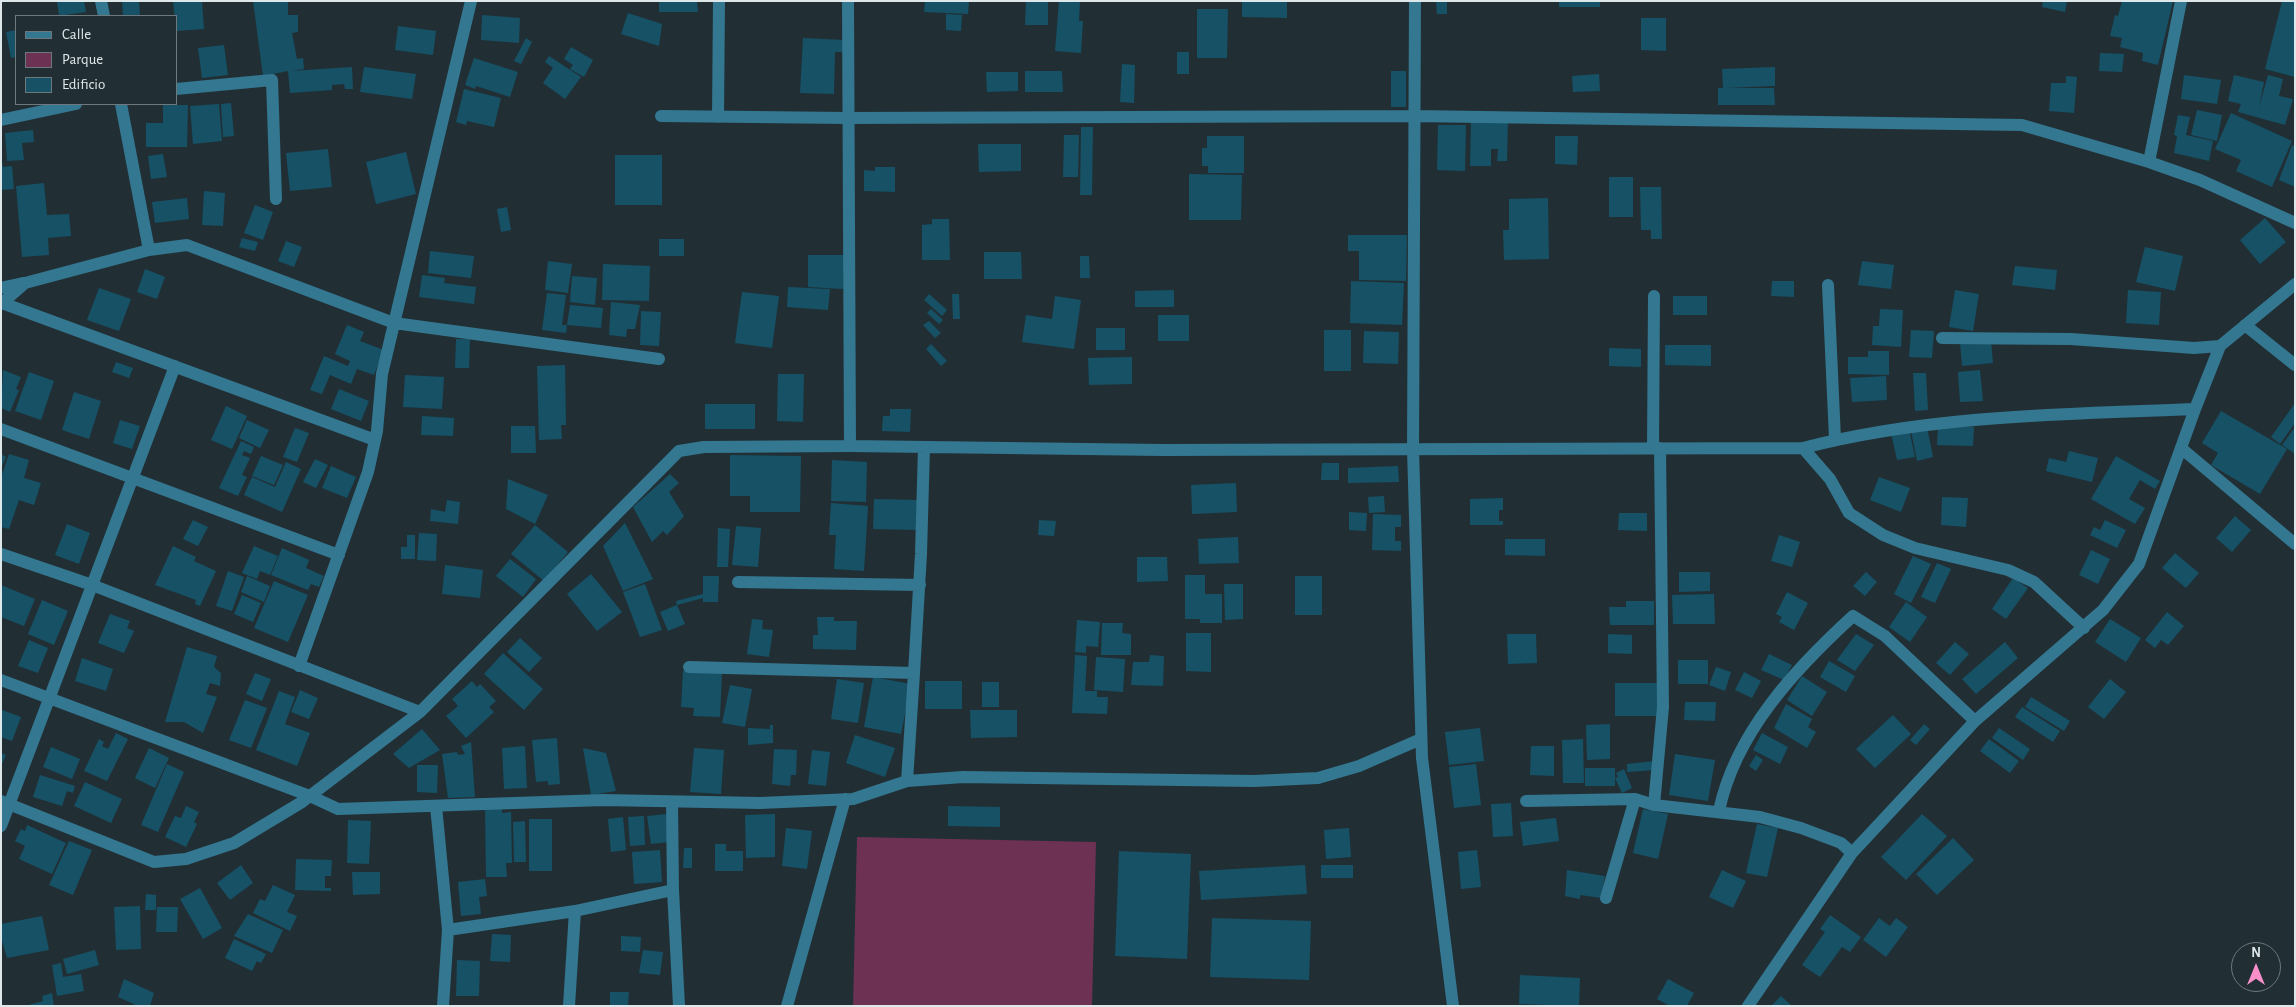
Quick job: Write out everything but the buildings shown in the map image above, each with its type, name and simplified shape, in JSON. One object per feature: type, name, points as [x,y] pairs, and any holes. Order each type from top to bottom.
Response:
[{"type":"street","points":[[101,1],[104,15]]},
{"type":"street","points":[[299,666],[368,472],[375,440],[382,374],[471,1]]},
{"type":"street","points":[[718,116],[719,1]]},
{"type":"street","points":[[848,1],[847,118],[850,446]]},
{"type":"street","points":[[1415,1],[1413,449],[1421,739],[1453,1006]]},
{"type":"street","points":[[2149,162],[2181,1]]},
{"type":"street","points":[[178,89],[272,80],[276,199]]},
{"type":"street","points":[[1,120],[71,105]]},
{"type":"street","points":[[121,105],[149,250]]},
{"type":"street","points":[[661,116],[847,118],[1414,116],[2022,125],[2149,162],[2200,180],[2295,223]]},
{"type":"street","points":[[1,288],[149,250],[187,245],[394,323],[660,359]]},
{"type":"street","points":[[25,283],[2,303],[375,440]]},
{"type":"street","points":[[1748,1006],[1852,852],[1975,721],[2103,610],[2139,564],[2220,346],[2295,284]]},
{"type":"street","points":[[1828,285],[1835,440]]},
{"type":"street","points":[[1654,296],[1663,707],[1654,805]]},
{"type":"street","points":[[2245,325],[2295,365]]},
{"type":"street","points":[[1942,338],[2071,338],[2194,348],[2220,346]]},
{"type":"street","points":[[1,826],[5,803],[49,697],[175,366]]},
{"type":"street","points":[[5,803],[154,862],[186,859],[234,843],[310,796],[420,712],[679,451],[704,447],[850,446],[1163,450],[1803,448],[1849,436],[2017,415],[2195,409]]},
{"type":"street","points":[[1,428],[338,554]]},
{"type":"street","points":[[907,781],[920,585],[924,447]]},
{"type":"street","points":[[1803,448],[1830,479],[1849,513],[1883,535],[1915,548],[2008,570],[2034,582],[2084,628]]},
{"type":"street","points":[[2181,448],[2295,544]]},
{"type":"street","points":[[1,554],[92,586],[420,712]]},
{"type":"street","points":[[738,582],[920,585]]},
{"type":"street","points":[[1719,811],[1724,784],[1757,723],[1807,660],[1853,616],[1884,636],[1975,721]]},
{"type":"street","points":[[689,667],[914,673]]},
{"type":"street","points":[[1,680],[310,796],[338,809],[602,800],[760,803],[853,799],[907,781],[963,776],[1254,781],[1318,778],[1359,766],[1421,739]]},
{"type":"street","points":[[787,1006],[845,799]]},
{"type":"street","points":[[1606,898],[1635,799]]},
{"type":"street","points":[[1526,801],[1635,799],[1654,805],[1760,817],[1801,828],[1841,843],[1852,852]]},
{"type":"street","points":[[672,802],[673,890],[679,1006]]},
{"type":"street","points":[[436,806],[448,930],[443,1006]]},
{"type":"street","points":[[448,930],[575,911],[673,890]]},
{"type":"street","points":[[569,1006],[575,911]]},
{"type":"green space","points":[[857,837],[1096,842],[1092,1006],[853,1006]]}]
